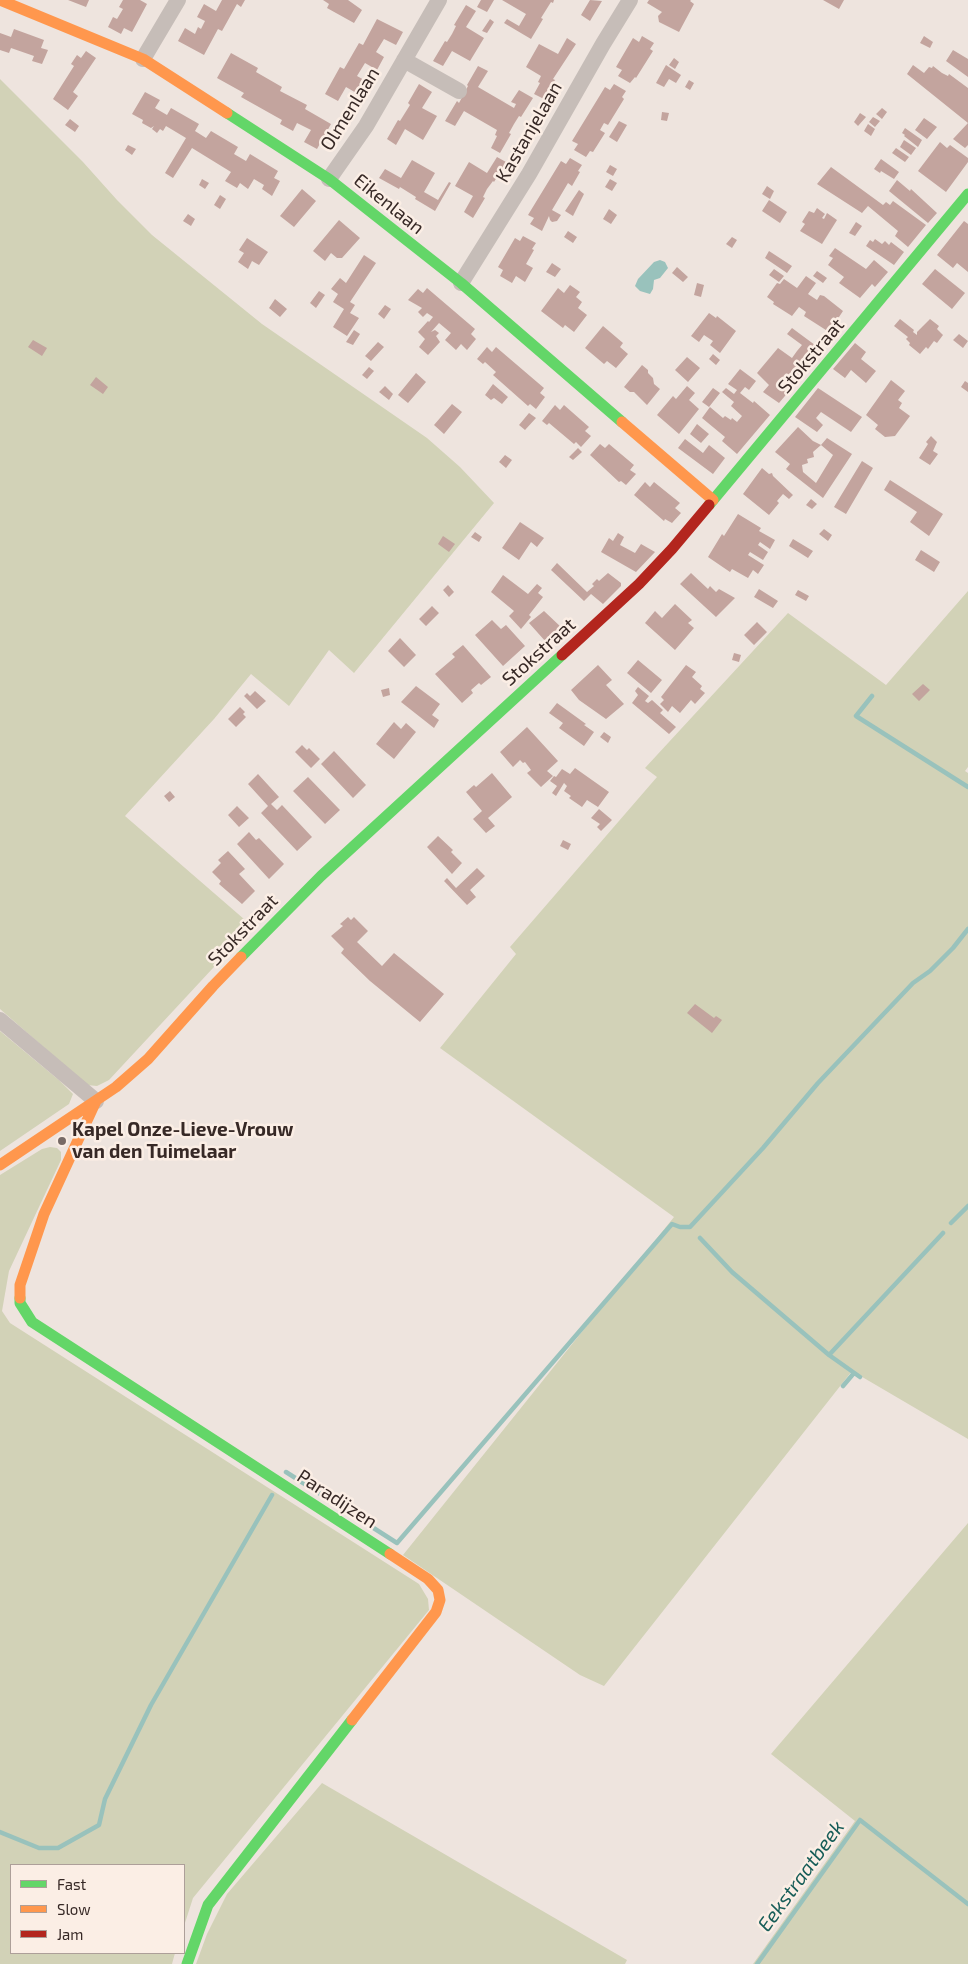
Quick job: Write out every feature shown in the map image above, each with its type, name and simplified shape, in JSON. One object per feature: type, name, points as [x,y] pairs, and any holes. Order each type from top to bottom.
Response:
[{"type":"street","name":"Eikenlaan","points":[[0,0],[143,59],[329,179],[461,283],[713,500]]},
{"type":"street","points":[[143,59],[178,0]]},
{"type":"street","name":"Kastanjelaan","points":[[461,283],[529,174],[630,0]]},
{"type":"street","name":"Olmenlaan","points":[[329,179],[366,126],[404,60],[434,2]]},
{"type":"street","name":"Olmenlaan","points":[[404,60],[459,91]]},
{"type":"street","name":"Stokstraat","points":[[0,1165],[116,1087],[148,1059],[213,986],[321,876],[639,584],[672,549],[968,194]]},
{"type":"street","points":[[0,1020],[96,1101]]},
{"type":"street","name":"Paradijzen","points":[[96,1101],[44,1214],[20,1286],[20,1303],[32,1322],[428,1579],[438,1590],[440,1600],[436,1612],[208,1906],[187,1964]]},
{"type":"green space","points":[[0,79],[83,162],[152,235],[262,324],[427,438],[460,467],[494,503],[354,673],[329,650],[289,706],[251,674],[214,719],[125,816],[252,926],[109,1080],[97,1086],[87,1085],[0,1009]]},
{"type":"green space","points":[[968,591],[968,767],[965,771],[968,773],[968,1439],[852,1371],[604,1686],[580,1675],[403,1555],[674,1217],[440,1048],[516,954],[510,947],[657,777],[645,768],[788,613],[886,685]]},
{"type":"green space","points":[[0,1031],[73,1094],[69,1104],[0,1151]]},
{"type":"green space","points":[[57,1148],[61,1152],[61,1160],[9,1271],[2,1311],[10,1323],[419,1584],[428,1599],[429,1610],[193,1898],[185,1923],[185,1864],[10,1864],[10,1954],[175,1954],[172,1964],[0,1964],[0,1175],[42,1149]]},
{"type":"green space","points":[[968,1523],[968,1964],[753,1964],[855,1821],[771,1754]]},
{"type":"green space","points":[[322,1783],[627,1960],[625,1964],[196,1964],[207,1934],[227,1894]]},
{"type":"water","points":[[660,260],[665,262],[668,268],[660,278],[654,280],[653,289],[650,294],[640,291],[635,286],[638,279],[654,262]]},
{"type":"building","points":[[68,0],[89,0],[86,7]]},
{"type":"building","points":[[123,0],[140,0],[147,4],[132,32],[124,28],[121,34],[108,27],[113,17],[117,19],[123,9],[119,7]]},
{"type":"building","points":[[222,0],[245,0],[241,7],[237,4],[222,31],[218,29],[204,55],[178,41],[185,28],[195,34],[198,27],[201,29],[205,21],[197,17],[204,4],[216,11]]},
{"type":"building","points":[[323,0],[348,0],[362,10],[354,23],[327,8],[329,4]]},
{"type":"building","points":[[481,0],[494,0],[487,12],[477,7]]},
{"type":"building","points":[[502,0],[554,0],[541,18],[543,19],[531,39],[504,23],[507,19],[519,26],[526,14]]},
{"type":"building","points":[[590,0],[602,1],[590,21],[581,15]]},
{"type":"building","points":[[649,0],[691,0],[694,4],[679,32],[659,22],[658,16],[662,12],[647,3]]},
{"type":"building","points":[[823,0],[844,0],[839,9]]},
{"type":"building","points":[[466,5],[476,11],[466,27],[484,38],[470,61],[452,51],[443,66],[433,61],[445,41],[447,42],[452,34],[456,26],[454,25]]},
{"type":"building","points":[[377,19],[403,32],[396,45],[384,39],[376,52],[384,57],[377,70],[365,63],[357,76],[366,81],[358,94],[346,87],[338,101],[325,94],[340,67],[344,69],[359,43],[363,45]]},
{"type":"building","points":[[490,19],[494,22],[487,33],[482,31]]},
{"type":"building","points":[[14,29],[44,40],[41,48],[48,50],[42,64],[32,61],[34,56],[11,48],[9,53],[0,50],[0,33],[11,37]]},
{"type":"building","points":[[642,36],[654,43],[650,49],[653,51],[636,78],[630,83],[618,76],[622,70],[616,67],[633,38],[639,42]]},
{"type":"building","points":[[924,36],[933,42],[930,48],[920,43]]},
{"type":"building","points":[[567,38],[576,44],[553,79],[555,80],[544,99],[534,94],[540,83],[538,82],[541,76],[526,67],[539,44],[558,54]]},
{"type":"building","points":[[953,50],[968,59],[968,77],[946,61]]},
{"type":"building","points":[[86,51],[96,58],[73,92],[78,96],[68,110],[53,99],[74,66],[71,64],[77,55],[81,58]]},
{"type":"building","points":[[231,53],[258,68],[256,72],[282,87],[280,91],[307,105],[305,109],[331,124],[317,149],[304,142],[311,130],[297,123],[293,131],[280,124],[282,120],[241,97],[244,93],[217,78]]},
{"type":"building","points":[[674,58],[679,62],[675,69],[669,65]]},
{"type":"building","points":[[666,65],[681,75],[676,83],[669,79],[664,87],[656,83]]},
{"type":"building","points":[[913,65],[924,73],[929,67],[932,68],[933,66],[948,76],[949,74],[968,88],[968,123],[907,74]]},
{"type":"building","points":[[478,66],[488,71],[478,87],[514,108],[516,104],[511,102],[519,90],[533,98],[521,117],[519,116],[514,124],[509,133],[511,134],[500,153],[491,148],[497,136],[495,135],[497,130],[464,111],[455,126],[445,121],[457,101],[459,103]]},
{"type":"building","points":[[689,80],[694,83],[690,90],[685,87]]},
{"type":"building","points":[[419,84],[432,92],[422,108],[437,116],[423,140],[405,129],[396,145],[387,139],[398,120],[400,121],[410,105],[408,103]]},
{"type":"building","points":[[614,84],[626,91],[622,97],[624,99],[608,125],[604,123],[600,130],[605,133],[593,152],[590,151],[586,157],[574,150],[578,144],[572,141],[605,87],[610,90]]},
{"type":"building","points":[[145,92],[160,100],[155,108],[167,115],[171,108],[199,124],[195,131],[206,138],[211,131],[238,147],[234,154],[246,161],[250,154],[278,171],[274,178],[280,181],[272,196],[262,189],[264,185],[254,179],[248,189],[240,183],[237,188],[225,181],[231,172],[192,148],[173,178],[165,173],[186,138],[166,126],[163,131],[160,129],[157,133],[152,129],[154,126],[151,128],[142,123],[143,120],[132,114]]},
{"type":"building","points":[[882,108],[887,112],[882,119],[876,114]]},
{"type":"building","points":[[662,112],[669,113],[667,121],[661,120]]},
{"type":"building","points":[[860,113],[866,117],[858,126],[854,122]]},
{"type":"building","points":[[873,117],[880,121],[875,127],[869,122]]},
{"type":"building","points":[[924,118],[937,127],[927,139],[915,130]]},
{"type":"building","points":[[70,119],[79,126],[75,132],[65,125]]},
{"type":"building","points":[[619,121],[627,125],[617,142],[609,137]]},
{"type":"building","points":[[968,123],[968,145],[965,148],[953,139]]},
{"type":"building","points":[[868,124],[875,129],[871,136],[864,131]]},
{"type":"building","points":[[905,128],[922,140],[918,147],[904,136],[902,133]]},
{"type":"building","points":[[904,140],[916,148],[911,155],[900,147]]},
{"type":"building","points":[[940,142],[947,148],[950,145],[968,158],[968,162],[946,192],[918,171]]},
{"type":"building","points":[[128,145],[136,149],[132,155],[125,150]]},
{"type":"building","points":[[896,148],[909,157],[905,162],[892,153]]},
{"type":"building","points":[[497,157],[506,162],[494,182],[487,189],[483,197],[485,198],[473,218],[464,212],[473,196],[455,186],[469,162],[487,173]]},
{"type":"building","points":[[570,158],[582,165],[578,171],[580,172],[572,186],[568,183],[552,210],[561,215],[557,221],[552,222],[549,216],[542,231],[530,224],[534,218],[528,215],[561,161],[566,164]]},
{"type":"building","points":[[881,159],[899,172],[894,179],[874,169]]},
{"type":"building","points":[[412,160],[435,173],[424,192],[438,200],[449,182],[451,183],[435,211],[400,187],[399,189],[379,178],[385,169],[401,178]]},
{"type":"building","points":[[610,165],[617,169],[613,176],[606,172]]},
{"type":"building","points":[[831,167],[883,205],[886,202],[890,205],[893,201],[926,225],[908,247],[895,236],[898,231],[868,206],[862,213],[817,184]]},
{"type":"building","points":[[202,179],[209,183],[205,189],[199,185]]},
{"type":"building","points":[[610,179],[617,183],[612,191],[605,187]]},
{"type":"building","points":[[897,180],[910,191],[911,189],[937,213],[928,223],[889,191]]},
{"type":"building","points":[[767,186],[774,191],[770,199],[762,194]]},
{"type":"building","points":[[302,189],[316,201],[294,227],[280,216]]},
{"type":"building","points":[[579,190],[584,194],[573,216],[565,211]]},
{"type":"building","points":[[220,195],[226,199],[220,209],[214,205]]},
{"type":"building","points":[[769,200],[787,212],[780,223],[762,211]]},
{"type":"building","points":[[817,208],[825,214],[822,218],[824,219],[827,213],[837,220],[822,244],[800,231],[805,224],[802,222],[809,211],[814,213]]},
{"type":"building","points":[[609,209],[617,215],[611,224],[603,219]]},
{"type":"building","points":[[188,214],[195,219],[191,226],[183,221]]},
{"type":"building","points":[[339,220],[360,238],[342,258],[337,258],[331,253],[325,261],[313,251]]},
{"type":"building","points":[[964,221],[968,224],[968,272],[957,263],[953,268],[937,255]]},
{"type":"building","points":[[856,222],[862,226],[855,236],[849,233]]},
{"type":"building","points":[[568,231],[577,237],[573,243],[564,237]]},
{"type":"building","points":[[523,236],[536,243],[526,264],[533,268],[525,282],[516,276],[512,283],[500,276],[503,270],[498,267],[515,238],[520,241]]},
{"type":"building","points":[[732,237],[737,240],[732,248],[726,244]]},
{"type":"building","points":[[247,238],[268,252],[259,265],[252,261],[248,269],[238,262],[244,253],[239,250]]},
{"type":"building","points":[[875,239],[882,244],[885,241],[889,245],[891,242],[904,252],[894,265],[866,246],[870,240],[873,242]]},
{"type":"building","points":[[835,248],[866,269],[874,260],[888,272],[875,287],[872,284],[860,298],[839,283],[844,277],[828,265],[833,258],[829,256]]},
{"type":"building","points":[[769,251],[792,266],[787,273],[765,258]]},
{"type":"building","points":[[364,255],[376,263],[350,302],[355,305],[350,313],[359,318],[347,336],[333,327],[344,309],[333,302],[338,294],[331,289],[340,278],[346,283]]},
{"type":"building","points":[[552,263],[561,269],[555,277],[546,272]]},
{"type":"building","points":[[677,267],[688,277],[683,282],[672,273]]},
{"type":"building","points":[[774,269],[784,276],[779,282],[769,275]]},
{"type":"building","points":[[935,269],[965,293],[952,309],[922,284]]},
{"type":"building","points":[[817,271],[827,278],[823,283],[813,276]]},
{"type":"building","points":[[806,276],[816,283],[808,294],[817,300],[820,295],[824,296],[843,311],[829,332],[804,316],[806,312],[799,307],[792,316],[773,304],[774,302],[767,297],[777,283],[780,284],[784,279],[797,288]]},
{"type":"building","points":[[697,283],[704,285],[701,297],[694,295]]},
{"type":"building","points":[[570,285],[580,292],[576,297],[582,302],[578,308],[587,315],[574,332],[565,325],[563,328],[541,311],[558,288],[564,293]]},
{"type":"building","points":[[427,288],[475,329],[471,334],[476,339],[467,350],[461,344],[456,350],[445,340],[451,333],[439,323],[431,332],[435,330],[439,333],[436,336],[440,342],[428,355],[419,347],[425,339],[418,332],[433,317],[427,313],[423,317],[418,312],[422,308],[408,300],[418,289],[423,293]]},
{"type":"building","points":[[319,291],[325,295],[316,308],[310,303]]},
{"type":"building","points":[[275,299],[287,309],[280,317],[269,308]]},
{"type":"building","points":[[385,305],[391,309],[384,319],[378,314]]},
{"type":"building","points":[[709,313],[716,318],[717,316],[736,331],[720,353],[710,345],[713,341],[704,335],[699,342],[691,336]]},
{"type":"building","points":[[900,319],[914,330],[913,332],[917,335],[917,332],[930,319],[939,326],[937,329],[943,335],[937,343],[934,341],[928,349],[926,347],[920,354],[909,345],[910,343],[906,339],[908,337],[894,326]]},
{"type":"building","points":[[603,326],[623,343],[620,347],[628,354],[616,368],[607,361],[604,364],[585,348]]},
{"type":"building","points":[[792,328],[823,351],[779,403],[763,392],[769,385],[757,373],[778,348],[792,358],[802,345],[787,334]]},
{"type":"building","points":[[354,330],[360,334],[353,345],[346,342]]},
{"type":"building","points":[[959,334],[968,341],[963,348],[953,340]]},
{"type":"building","points":[[33,340],[47,348],[42,356],[28,347]]},
{"type":"building","points":[[378,342],[384,347],[371,361],[365,356]]},
{"type":"building","points":[[855,343],[866,352],[861,359],[876,371],[866,383],[851,370],[845,378],[833,369]]},
{"type":"building","points":[[487,347],[492,352],[496,347],[544,388],[540,393],[545,397],[536,409],[530,404],[528,406],[493,375],[496,372],[485,362],[483,364],[477,359]]},
{"type":"building","points":[[713,354],[720,360],[716,365],[709,359]]},
{"type":"building","points":[[687,357],[700,368],[688,382],[675,370]]},
{"type":"building","points":[[642,365],[648,370],[654,384],[660,389],[647,405],[634,392],[630,392],[624,387]]},
{"type":"building","points":[[369,367],[374,371],[367,379],[362,375]]},
{"type":"building","points":[[740,369],[756,381],[749,390],[745,387],[740,393],[753,403],[754,401],[770,415],[737,454],[722,441],[725,437],[702,418],[710,407],[723,418],[725,416],[731,420],[732,418],[737,422],[742,416],[731,406],[734,402],[722,392],[726,388],[734,394],[737,390],[728,384]]},
{"type":"building","points":[[416,373],[426,382],[408,403],[398,395]]},
{"type":"building","points":[[96,377],[108,387],[103,394],[90,385]]},
{"type":"building","points":[[891,380],[905,391],[898,400],[902,403],[899,408],[910,416],[895,436],[885,437],[875,429],[878,425],[866,415]]},
{"type":"building","points":[[965,381],[968,383],[968,392],[961,387]]},
{"type":"building","points":[[493,384],[508,397],[502,404],[494,398],[491,400],[485,395]]},
{"type":"building","points":[[385,386],[393,394],[389,400],[379,392]]},
{"type":"building","points":[[687,386],[695,393],[689,400],[699,409],[679,434],[657,415],[673,396],[676,399]]},
{"type":"building","points":[[713,388],[720,393],[709,407],[702,402]]},
{"type":"building","points":[[818,388],[862,417],[851,432],[821,412],[816,418],[823,425],[817,432],[795,417]]},
{"type":"building","points":[[452,404],[462,412],[444,434],[434,425]]},
{"type":"building","points":[[555,405],[560,410],[564,405],[589,427],[585,431],[591,436],[581,447],[576,442],[574,444],[549,423],[547,425],[542,421]]},
{"type":"building","points":[[529,413],[536,418],[525,430],[519,425]]},
{"type":"building","points":[[697,424],[709,434],[701,443],[690,434]]},
{"type":"building","points":[[798,427],[813,441],[821,445],[827,438],[852,454],[823,498],[786,469],[790,464],[775,452]],"holes":[[[821,445],[833,455],[816,483],[803,472],[802,465],[808,463],[807,459],[814,457],[813,452]]]},
{"type":"building","points":[[931,436],[937,442],[933,451],[938,454],[930,465],[919,458],[928,444],[926,442]]},
{"type":"building","points":[[685,439],[703,453],[709,445],[725,458],[713,474],[678,448]]},
{"type":"building","points":[[600,444],[605,448],[609,444],[634,465],[630,470],[636,474],[626,485],[621,481],[619,482],[590,455]]},
{"type":"building","points":[[578,448],[582,452],[573,460],[569,457]]},
{"type":"building","points":[[505,455],[512,460],[506,468],[499,462]]},
{"type":"building","points":[[862,461],[873,468],[846,514],[834,507]]},
{"type":"building","points":[[762,468],[769,474],[772,473],[793,495],[789,499],[783,494],[777,501],[779,503],[769,515],[743,494]]},
{"type":"building","points":[[890,480],[943,514],[929,536],[910,522],[917,512],[884,490]]},
{"type":"building","points":[[645,482],[650,487],[654,482],[680,503],[675,508],[681,513],[672,523],[665,519],[664,521],[634,495]]},
{"type":"building","points":[[811,499],[817,504],[812,509],[806,505]]},
{"type":"building","points":[[738,514],[761,528],[759,531],[775,540],[770,549],[760,542],[758,545],[768,552],[763,560],[750,552],[748,555],[764,565],[758,574],[753,570],[748,578],[732,569],[730,572],[708,557],[722,534],[724,536]]},
{"type":"building","points":[[520,522],[544,538],[537,547],[531,542],[519,560],[502,548]]},
{"type":"building","points":[[824,529],[832,535],[828,541],[819,534]]},
{"type":"building","points":[[475,532],[482,537],[479,542],[471,537]]},
{"type":"building","points":[[618,533],[624,537],[620,545],[635,553],[641,544],[655,552],[636,572],[601,552],[609,538],[613,541]]},
{"type":"building","points":[[443,536],[455,544],[449,552],[438,544]]},
{"type":"building","points":[[793,539],[813,551],[808,558],[789,546]]},
{"type":"building","points":[[921,550],[940,562],[934,572],[915,560]]},
{"type":"building","points":[[557,563],[587,592],[594,586],[592,584],[597,579],[599,581],[608,573],[621,583],[621,586],[603,604],[591,594],[584,601],[551,570]]},
{"type":"building","points":[[691,573],[708,589],[710,586],[716,592],[719,589],[735,598],[716,617],[680,584]]},
{"type":"building","points":[[503,575],[528,594],[537,584],[542,588],[538,593],[543,597],[521,629],[509,616],[514,611],[491,592]]},
{"type":"building","points":[[448,585],[454,592],[449,597],[443,590]]},
{"type":"building","points":[[759,589],[778,601],[773,608],[754,597]]},
{"type":"building","points":[[798,590],[809,596],[806,601],[795,595]]},
{"type":"building","points":[[675,604],[692,620],[688,623],[694,628],[675,650],[645,623],[655,611],[662,618]]},
{"type":"building","points":[[432,606],[439,613],[426,626],[419,619]]},
{"type":"building","points":[[544,611],[562,628],[546,642],[529,623]]},
{"type":"building","points":[[492,620],[501,629],[506,625],[525,646],[503,666],[475,635]]},
{"type":"building","points":[[757,622],[767,632],[754,645],[744,635]]},
{"type":"building","points":[[400,638],[416,655],[404,667],[388,651]]},
{"type":"building","points":[[463,645],[491,677],[481,685],[479,683],[471,690],[473,693],[462,703],[435,674],[455,657],[452,654]]},
{"type":"building","points":[[734,653],[741,655],[739,662],[732,660]]},
{"type":"building","points":[[638,660],[662,680],[651,693],[627,673]]},
{"type":"building","points":[[598,665],[612,680],[606,685],[624,704],[606,719],[579,700],[571,690]]},
{"type":"building","points":[[686,665],[696,672],[692,677],[702,686],[700,689],[705,693],[695,704],[691,700],[680,713],[672,706],[668,712],[660,704],[664,700],[661,697]]},
{"type":"building","points":[[923,684],[930,690],[919,701],[912,694]]},
{"type":"building","points":[[416,686],[440,704],[432,715],[439,720],[434,728],[401,702]]},
{"type":"building","points":[[638,687],[649,696],[645,701],[648,703],[652,700],[663,710],[660,713],[676,727],[669,734],[632,703],[638,695],[635,691]]},
{"type":"building","points":[[389,688],[390,695],[383,697],[381,690]]},
{"type":"building","points":[[255,691],[266,701],[257,709],[244,696],[247,693],[250,696]]},
{"type":"building","points":[[557,703],[594,732],[584,746],[559,728],[563,723],[549,713]]},
{"type":"building","points":[[240,707],[245,712],[243,714],[246,717],[236,727],[228,719]]},
{"type":"building","points":[[394,722],[401,729],[406,723],[416,732],[394,759],[376,744]]},
{"type":"building","points":[[527,727],[558,761],[547,771],[553,776],[541,787],[527,773],[531,770],[525,762],[523,763],[520,760],[513,767],[500,752]]},
{"type":"building","points":[[604,732],[611,737],[608,743],[600,737]]},
{"type":"building","points":[[302,745],[307,750],[309,748],[320,759],[311,768],[295,752]]},
{"type":"building","points":[[334,751],[366,785],[353,798],[321,764]]},
{"type":"building","points":[[575,768],[609,792],[598,807],[587,800],[582,807],[569,798],[571,796],[564,791],[567,786],[564,783],[556,796],[552,793],[557,786],[550,781],[554,776],[556,777],[562,769],[570,774]]},
{"type":"building","points":[[492,773],[512,797],[488,818],[495,826],[486,833],[473,819],[482,811],[466,792],[474,785],[476,787]]},
{"type":"building","points":[[258,774],[279,797],[271,804],[277,810],[282,805],[312,837],[297,851],[261,813],[268,806],[248,784]]},
{"type":"building","points":[[308,777],[340,810],[325,824],[293,791]]},
{"type":"building","points":[[170,791],[175,797],[169,802],[164,796]]},
{"type":"building","points":[[237,806],[249,818],[239,827],[228,815]]},
{"type":"building","points":[[599,809],[612,820],[601,831],[597,827],[600,824],[591,818]]},
{"type":"building","points":[[249,832],[256,840],[259,838],[284,864],[269,879],[237,844]]},
{"type":"building","points":[[438,836],[453,850],[451,852],[462,863],[452,874],[427,847]]},
{"type":"building","points":[[563,840],[571,844],[568,850],[560,846]]},
{"type":"building","points":[[228,851],[245,869],[239,874],[255,891],[242,904],[219,884],[221,881],[212,872],[221,863],[218,860]]},
{"type":"building","points":[[477,868],[485,876],[470,890],[476,897],[467,905],[444,881],[447,878],[456,888]]},
{"type":"building","points":[[348,917],[351,920],[354,917],[368,931],[357,942],[382,966],[394,953],[444,994],[420,1022],[370,981],[341,953],[344,949],[331,936],[343,926],[340,924]]},
{"type":"building","points":[[695,1004],[714,1018],[716,1016],[722,1020],[712,1033],[687,1013]]},
{"type":"waterway","points":[[872,696],[856,716],[968,787]]},
{"type":"waterway","points":[[286,1472],[397,1543],[672,1224],[680,1227],[690,1227],[763,1148],[818,1083],[913,983],[930,971],[953,948],[968,929]]},
{"type":"waterway","points":[[951,1223],[968,1206]]},
{"type":"waterway","points":[[700,1238],[732,1272],[829,1355],[943,1233]]},
{"type":"waterway","points":[[829,1355],[860,1377]]},
{"type":"waterway","points":[[843,1386],[854,1373]]},
{"type":"waterway","points":[[0,1832],[39,1848],[58,1848],[99,1825],[105,1799],[151,1705],[272,1495]]},
{"type":"waterway","name":"Eekstraatbeek","points":[[757,1964],[860,1820],[968,1904]]},
{"type":"traffic: fast","points":[[227,113],[329,179],[461,283],[622,422]]},
{"type":"traffic: fast","points":[[709,505],[968,194]]},
{"type":"traffic: fast","points":[[241,957],[321,876],[562,655]]},
{"type":"traffic: fast","points":[[20,1298],[20,1303],[32,1322],[390,1554]]},
{"type":"traffic: fast","points":[[187,1964],[208,1905],[352,1720]]},
{"type":"traffic: slow","points":[[0,0],[143,59],[227,113]]},
{"type":"traffic: slow","points":[[622,422],[713,500]]},
{"type":"traffic: slow","points":[[0,1165],[116,1087],[148,1059],[241,957]]},
{"type":"traffic: slow","points":[[20,1298],[20,1285],[44,1214],[96,1101]]},
{"type":"traffic: slow","points":[[352,1720],[436,1612],[440,1600],[438,1590],[428,1579],[390,1554]]},
{"type":"traffic: jam","points":[[562,655],[639,584],[709,505]]},
{"type":"place","name":"Kapel Onze-Lieve-Vrouw van den Tuimelaar","points":[[62,1141]]}]
